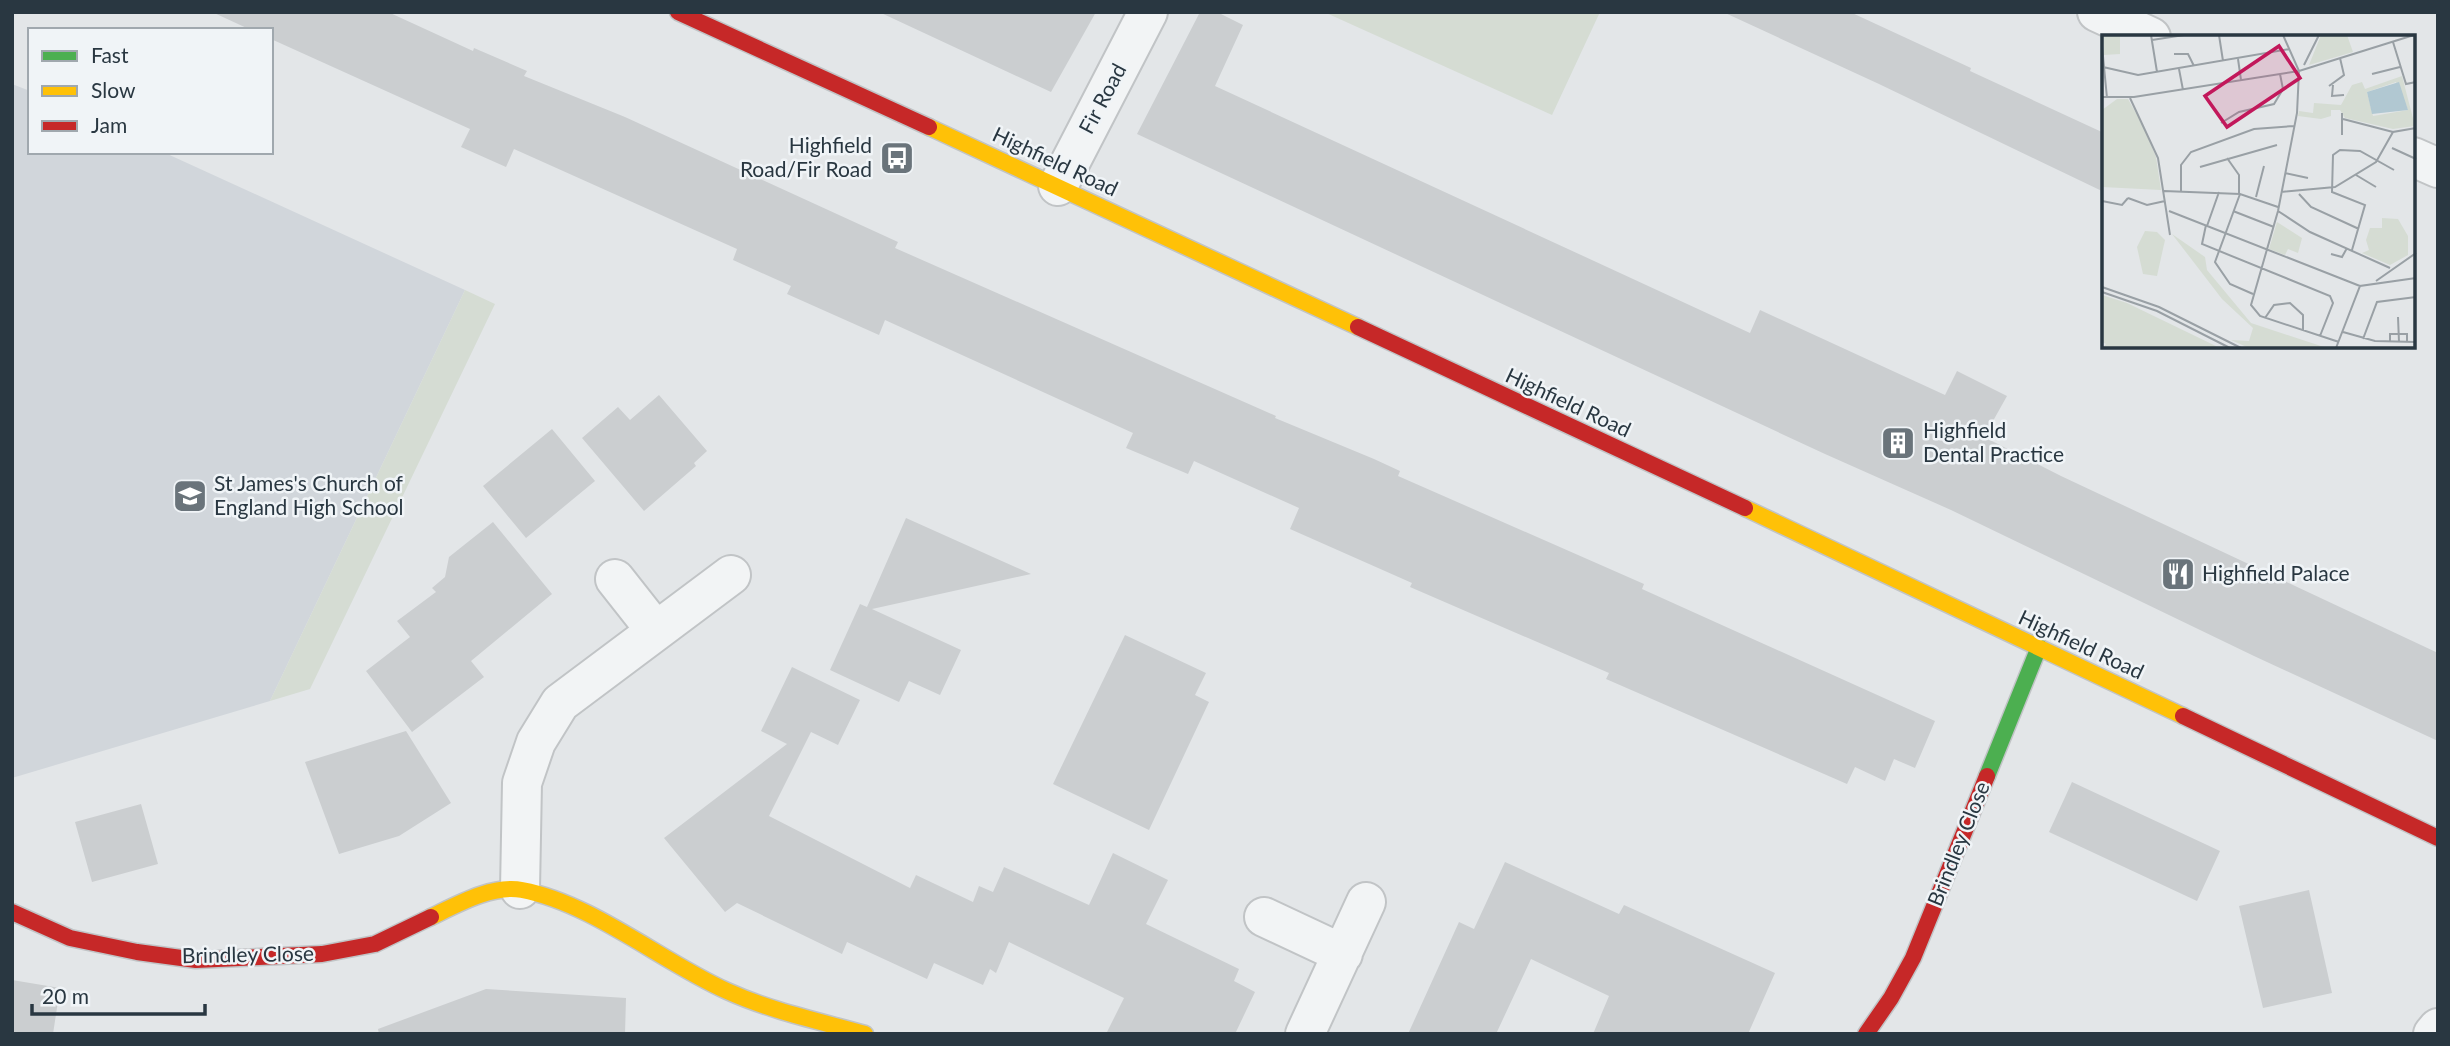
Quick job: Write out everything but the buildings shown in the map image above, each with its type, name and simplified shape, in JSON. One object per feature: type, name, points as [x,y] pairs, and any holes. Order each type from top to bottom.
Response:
[{"type":"street","name":"Highfield Road","points":[[678,12],[1058,186],[2039,647],[2438,838]]},
{"type":"street","name":"Fir Road","points":[[1058,186],[1149,12]]},
{"type":"street","points":[[2097,12],[2147,35]]},
{"type":"street","points":[[2415,158],[2438,168]]},
{"type":"street","points":[[520,889],[522,783],[536,742],[560,703],[732,575]]},
{"type":"street","points":[[615,579],[656,631]]},
{"type":"street","name":"Brindley Close","points":[[1866,1034],[1891,998],[1913,958],[2039,647]]},
{"type":"street","name":"Brindley Close","points":[[12,912],[70,938],[137,953],[196,960],[263,958],[322,954],[374,944],[479,894],[520,889],[572,905],[727,991],[781,1011],[865,1034]]},
{"type":"street","points":[[1305,1034],[1366,902]]},
{"type":"street","points":[[1264,917],[1343,954]]},
{"type":"street","points":[[2433,1034],[2438,1027]]},
{"type":"shaded area","points":[[1324,12],[1600,12],[1552,115]]},
{"type":"shaded area","name":"St James's Church of England High School","points":[[12,84],[28,90],[28,154],[167,154],[465,290],[270,701],[12,778]]},
{"type":"shaded area","points":[[465,290],[495,304],[310,689],[270,701]]},
{"type":"traffic: fast","points":[[1987,776],[2039,647]]},
{"type":"traffic: slow","points":[[929,127],[1358,327]]},
{"type":"traffic: slow","points":[[1745,508],[2183,716]]},
{"type":"traffic: slow","points":[[431,917],[475,897],[499,890],[522,890],[548,897],[600,920],[727,991],[778,1010],[865,1034]]},
{"type":"traffic: jam","points":[[678,12],[929,127]]},
{"type":"traffic: jam","points":[[1358,327],[1745,508]]},
{"type":"traffic: jam","points":[[2183,716],[2438,838]]},
{"type":"traffic: jam","points":[[1866,1034],[1891,998],[1913,958],[1987,776]]},
{"type":"traffic: jam","points":[[12,912],[70,938],[137,952],[196,960],[322,954],[375,944],[431,917]]},
{"type":"place","name":"Highfield Road/Fir Road","points":[[897,158]]},
{"type":"place","name":"Highfield Dental Practice","points":[[1898,443]]},
{"type":"place","name":"St James's Church of England High School","points":[[190,496]]},
{"type":"place","name":"Highfield Palace","points":[[2178,574]]}]
